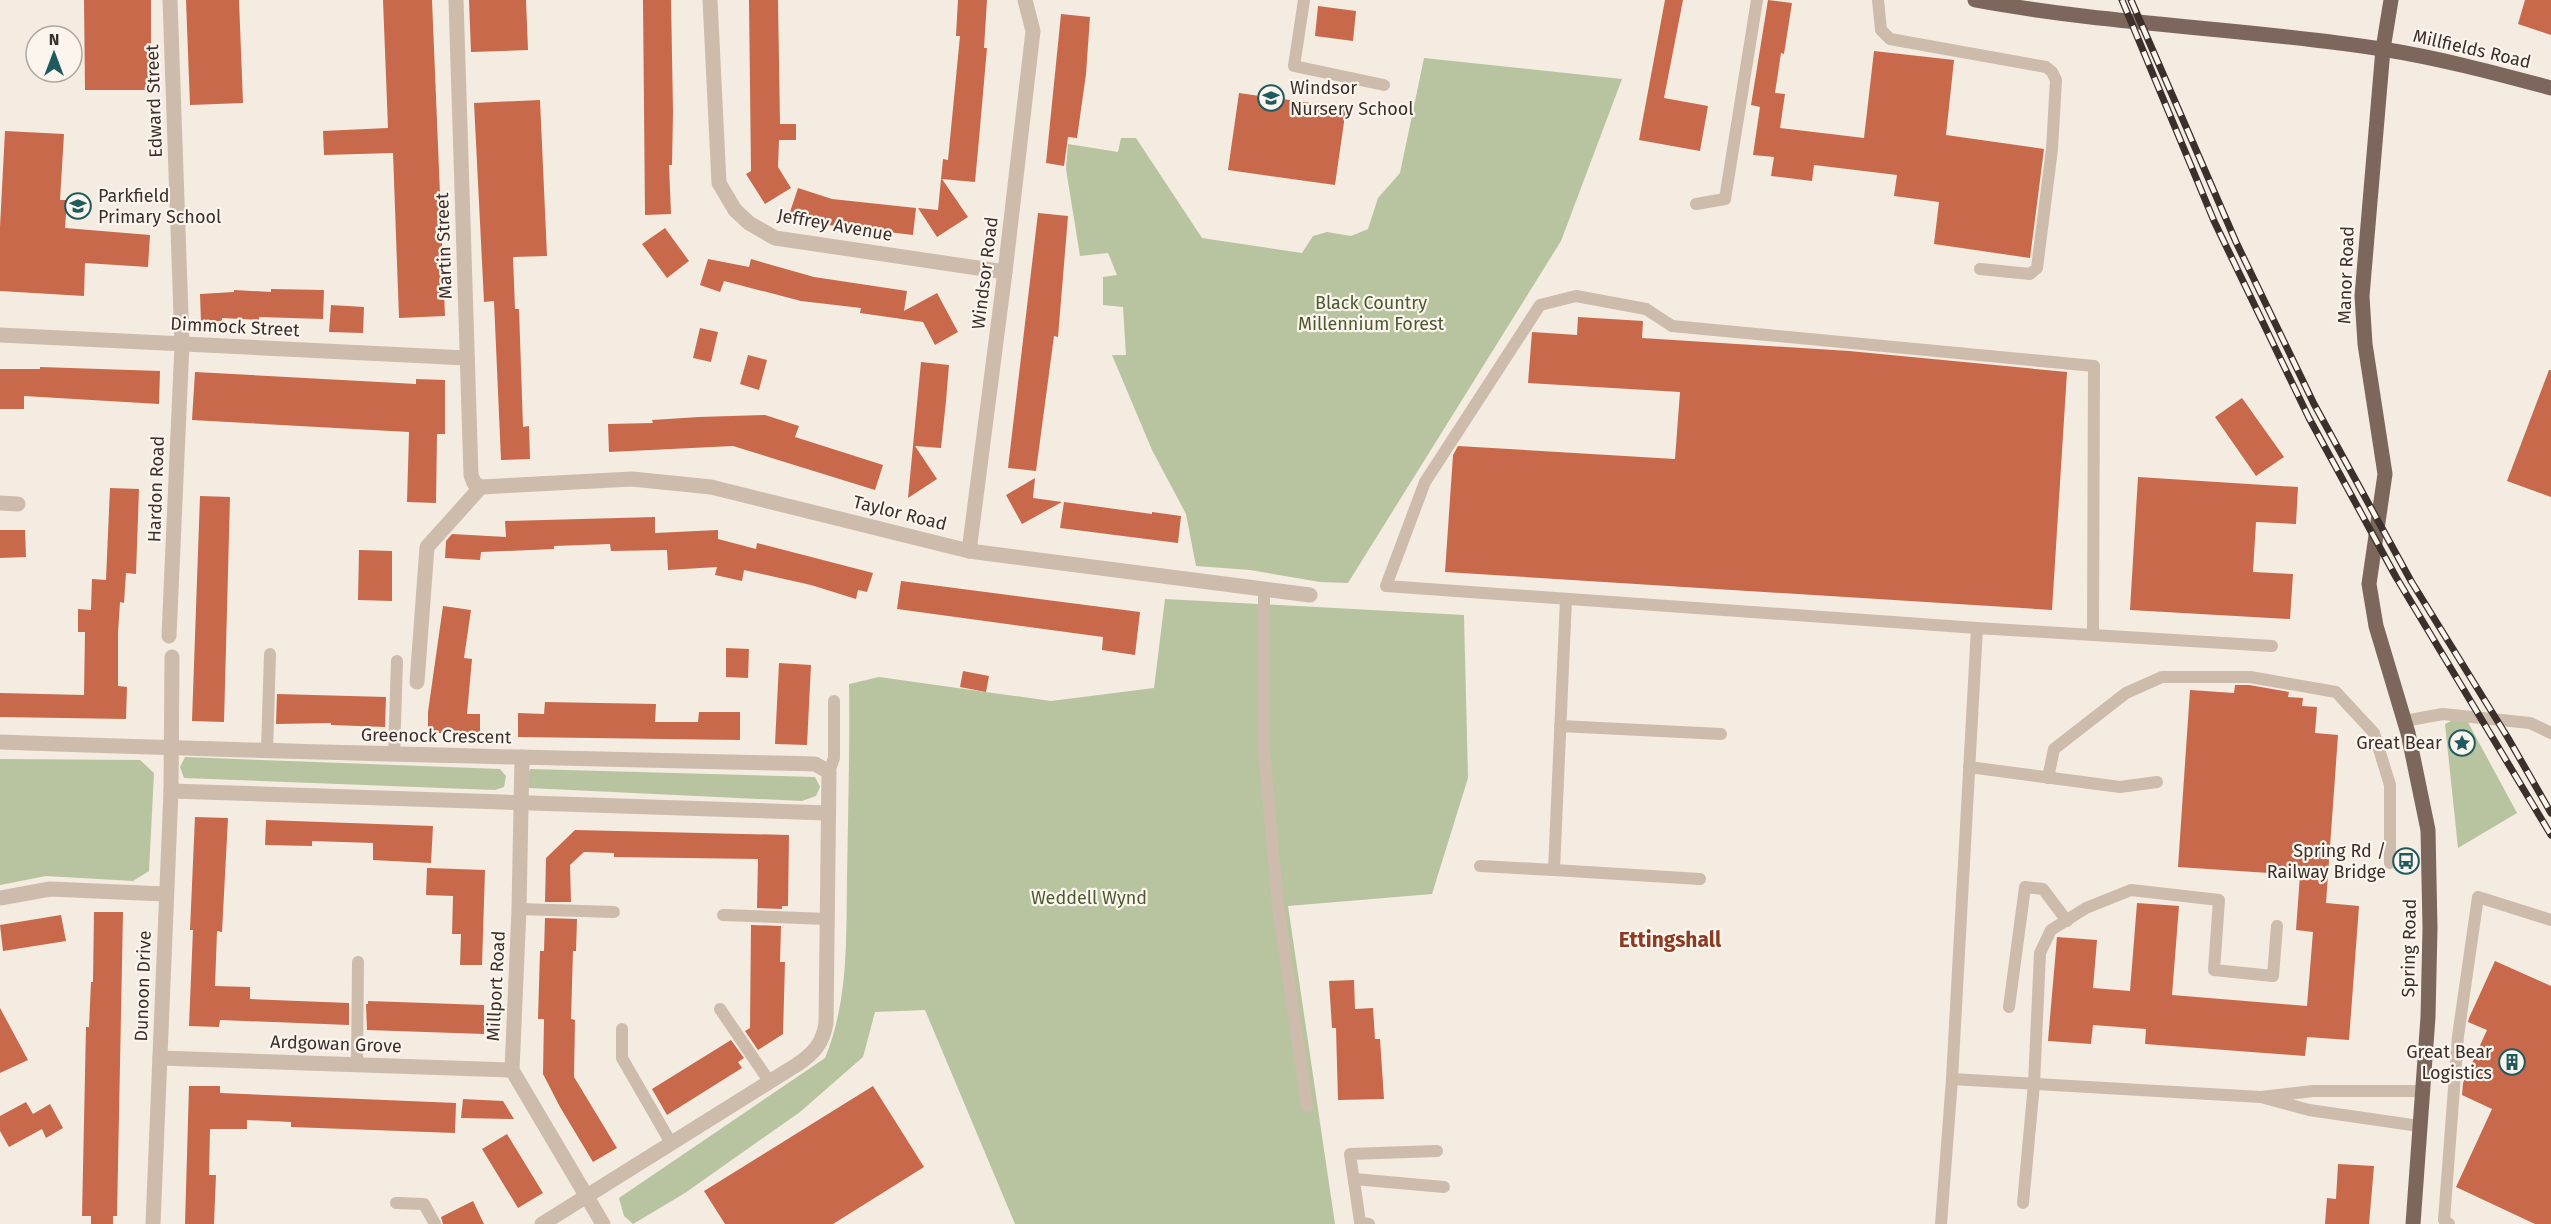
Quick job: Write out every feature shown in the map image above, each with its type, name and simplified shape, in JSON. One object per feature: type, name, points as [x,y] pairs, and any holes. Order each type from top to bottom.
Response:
[{"type":"main road","name":"Millfields Road","points":[[1976,0],[2081,17],[2208,28],[2383,49],[2468,66],[2551,88]]},
{"type":"main road","name":"Manor Road","points":[[2381,501],[2385,474],[2365,344],[2362,296],[2383,49],[2391,0]]},
{"type":"main road","name":"Spring Road","points":[[2381,501],[2369,584],[2376,626],[2404,721],[2428,830],[2428,1006],[2413,1224]]},
{"type":"street","name":"Edward Street","points":[[170,0],[182,344]]},
{"type":"street","name":"Martin Street","points":[[456,0],[471,475],[474,483],[481,487]]},
{"type":"street","name":"Jeffrey Avenue","points":[[710,0],[719,183],[735,210],[749,223],[775,238],[1005,272]]},
{"type":"street","name":"Windsor Road","points":[[969,551],[1033,31],[1025,0]]},
{"type":"street","name":"Dimmock Street","points":[[0,335],[467,358]]},
{"type":"street","name":"Hardon Road","points":[[170,636],[182,344]]},
{"type":"street","name":"Taylor Road","points":[[481,487],[632,479],[711,487],[969,551],[1310,595]]},
{"type":"street","points":[[417,681],[426,548],[481,487]]},
{"type":"street","points":[[0,503],[18,504]]},
{"type":"street","name":"Dunoon Drive","points":[[153,1224],[171,791],[172,657]]},
{"type":"street","name":"Greenock Crescent","points":[[0,742],[394,755],[815,764],[829,772]]},
{"type":"street","name":"Millport Road","points":[[512,1070],[519,909],[522,757]]},
{"type":"street","points":[[542,1224],[810,1055],[822,1040],[826,1023],[829,772]]},
{"type":"street","points":[[171,791],[828,813]]},
{"type":"street","points":[[0,898],[50,889],[165,894]]},
{"type":"street","name":"Ardgowan Grove","points":[[160,1058],[512,1070]]},
{"type":"street","points":[[512,1070],[603,1224]]},
{"type":"lane","points":[[1304,0],[1294,66],[1384,85]]},
{"type":"lane","points":[[1696,204],[1725,199],[1757,0]]},
{"type":"lane","points":[[1878,0],[1881,30],[1890,39],[2046,67],[2052,72],[2056,81],[2052,149],[2037,268],[2030,274],[1980,269]]},
{"type":"lane","points":[[2093,635],[2094,366],[1672,326],[1646,309],[1576,296],[1540,305],[1425,482],[1386,586],[1977,628],[2272,646]]},
{"type":"lane","points":[[1264,589],[1263,751],[1278,906],[1307,1106]]},
{"type":"lane","points":[[1554,870],[1566,598]]},
{"type":"lane","points":[[1941,1224],[1952,1079],[1977,628]]},
{"type":"lane","points":[[267,750],[270,654]]},
{"type":"lane","points":[[394,755],[397,661]]},
{"type":"lane","points":[[2048,778],[2054,749],[2126,693],[2162,677],[2250,677],[2336,692],[2374,733],[2390,785],[2390,863]]},
{"type":"lane","points":[[829,772],[834,758],[834,701]]},
{"type":"lane","points":[[2404,721],[2443,714],[2530,723],[2551,733]]},
{"type":"lane","points":[[1560,726],[1721,734]]},
{"type":"lane","points":[[1969,767],[2120,786],[2157,782]]},
{"type":"lane","points":[[1480,866],[1700,879]]},
{"type":"lane","points":[[2009,1007],[2025,887],[2043,889],[2067,921]]},
{"type":"lane","points":[[2023,1203],[2034,1084],[2040,953],[2051,930],[2086,908],[2131,890],[2219,900],[2214,970],[2273,976],[2277,926]]},
{"type":"lane","points":[[2449,1224],[2444,1220],[2458,1036],[2478,897],[2551,920]]},
{"type":"lane","points":[[519,909],[614,912]]},
{"type":"lane","points":[[723,915],[827,919]]},
{"type":"lane","points":[[357,1064],[358,962]]},
{"type":"lane","points":[[720,1009],[769,1081]]},
{"type":"lane","points":[[622,1029],[622,1058],[671,1143]]},
{"type":"lane","points":[[1952,1079],[2261,1098],[2309,1110],[2419,1126]]},
{"type":"lane","points":[[2261,1098],[2313,1091],[2421,1090]]},
{"type":"lane","points":[[1369,1224],[1360,1222],[1350,1154],[1437,1151]]},
{"type":"lane","points":[[1354,1179],[1444,1187]]},
{"type":"lane","points":[[396,1203],[424,1204],[435,1224]]},
{"type":"green space","name":"Black Country Millennium Forest","points":[[1424,58],[1622,79],[1561,241],[1348,583],[1320,582],[1250,570],[1196,566],[1186,514],[1152,450],[1112,355],[1126,355],[1123,307],[1103,305],[1103,277],[1117,275],[1108,253],[1080,256],[1066,169],[1068,144],[1118,152],[1121,138],[1136,138],[1202,238],[1302,253],[1313,236],[1327,232],[1351,236],[1368,229],[1378,198],[1400,173]]},
{"type":"green space","name":"Weddell Wynd","points":[[1165,599],[1464,615],[1468,778],[1432,894],[1288,906],[1335,1224],[1015,1224],[925,1010],[875,1012],[863,1057],[800,1112],[685,1193],[633,1224],[624,1216],[619,1198],[825,1058],[838,1014],[845,969],[849,684],[879,677],[1051,701],[1154,688]]},
{"type":"green space","points":[[2464,715],[2517,813],[2458,848],[2445,724]]},
{"type":"green space","points":[[185,757],[500,769],[506,776],[504,787],[495,790],[184,778],[180,767]]},
{"type":"green space","points":[[0,759],[140,760],[154,773],[149,871],[133,881],[46,876],[0,885]]},
{"type":"green space","points":[[530,769],[815,777],[820,787],[816,796],[802,801],[529,788],[526,780]]},
{"type":"building","points":[[84,0],[151,0],[151,90],[85,90]]},
{"type":"building","points":[[186,0],[239,0],[243,103],[190,105]]},
{"type":"building","points":[[383,0],[432,0],[445,316],[399,318],[393,153],[324,155],[323,131],[388,128]]},
{"type":"building","points":[[469,0],[526,0],[528,50],[471,52]]},
{"type":"building","points":[[643,0],[671,0],[673,112],[672,165],[669,165],[671,214],[645,215]]},
{"type":"building","points":[[749,0],[778,0],[780,124],[796,124],[796,140],[779,140],[778,167],[791,188],[765,204],[746,174],[751,171]]},
{"type":"building","points":[[958,0],[987,0],[984,48],[987,48],[978,150],[975,182],[942,179],[968,217],[937,237],[918,208],[938,210],[943,159],[948,160],[960,36],[956,36]]},
{"type":"building","points":[[1665,0],[1683,0],[1664,98],[1708,106],[1700,151],[1639,140]]},
{"type":"building","points":[[1768,0],[1792,3],[1775,93],[1785,94],[1780,128],[1864,138],[1874,51],[1954,60],[1946,135],[2044,149],[2030,258],[1934,244],[1939,202],[1894,196],[1897,175],[1814,165],[1812,181],[1771,176],[1774,157],[1753,155],[1760,107],[1751,105]]},
{"type":"building","points":[[2525,0],[2551,0],[2551,35],[2518,24]]},
{"type":"building","points":[[1318,6],[1356,11],[1353,41],[1315,36]]},
{"type":"building","points":[[1061,14],[1090,17],[1086,74],[1077,138],[1068,137],[1064,166],[1046,163]]},
{"type":"building","points":[[1239,93],[1346,108],[1335,185],[1228,170]]},
{"type":"building","points":[[540,100],[547,256],[513,257],[515,309],[519,309],[523,427],[529,426],[530,459],[501,460],[494,301],[484,302],[474,103]]},
{"type":"building","points":[[5,131],[64,134],[60,200],[67,200],[65,228],[150,235],[148,267],[85,263],[84,296],[0,291],[0,227]]},
{"type":"building","points":[[798,188],[832,199],[916,208],[913,235],[828,225],[790,212]]},
{"type":"building","points":[[1038,213],[1068,216],[1058,337],[1054,336],[1036,471],[1008,468]]},
{"type":"building","points":[[665,228],[689,261],[667,278],[642,244]]},
{"type":"building","points":[[708,259],[749,267],[751,259],[814,277],[907,291],[904,311],[937,293],[958,332],[935,345],[923,322],[860,313],[861,308],[801,301],[724,281],[720,292],[700,285]]},
{"type":"building","points":[[271,289],[324,290],[323,319],[259,317],[259,320],[222,318],[222,321],[201,322],[200,294],[234,292],[234,290],[271,292]]},
{"type":"building","points":[[331,305],[364,307],[363,333],[329,332]]},
{"type":"building","points":[[1578,317],[1643,321],[1642,338],[1849,351],[2067,372],[2052,610],[1445,572],[1453,455],[1458,446],[1675,459],[1680,392],[1528,383],[1532,332],[1577,335]]},
{"type":"building","points":[[700,328],[718,332],[711,362],[693,358]]},
{"type":"building","points":[[748,355],[767,360],[759,390],[740,384]]},
{"type":"building","points":[[921,362],[949,365],[946,401],[941,448],[915,446],[937,479],[908,498]]},
{"type":"building","points":[[40,367],[160,371],[159,404],[24,396],[24,409],[0,409],[0,369],[40,369]]},
{"type":"building","points":[[2549,370],[2551,370],[2551,497],[2507,481]]},
{"type":"building","points":[[195,372],[416,384],[416,379],[445,380],[445,434],[437,434],[436,503],[407,502],[409,432],[192,420]]},
{"type":"building","points":[[2242,398],[2284,457],[2256,476],[2215,417]]},
{"type":"building","points":[[765,415],[799,426],[795,437],[883,465],[875,490],[733,446],[609,452],[608,424]]},
{"type":"building","points":[[2138,477],[2298,487],[2296,524],[2256,522],[2253,572],[2293,574],[2290,619],[2130,610]]},
{"type":"building","points":[[1035,478],[1033,498],[1062,502],[1022,524],[1006,495]]},
{"type":"building","points":[[110,488],[139,489],[136,574],[126,573],[124,603],[120,602],[118,633],[118,686],[127,687],[126,719],[0,717],[0,693],[84,695],[85,632],[78,632],[78,609],[91,610],[92,579],[106,580]]},
{"type":"building","points":[[200,496],[230,497],[224,722],[192,721]]},
{"type":"building","points":[[1064,502],[1181,516],[1178,543],[1060,528]]},
{"type":"building","points":[[655,517],[655,533],[718,530],[718,539],[756,549],[757,543],[873,573],[867,592],[858,590],[856,599],[811,585],[744,570],[742,581],[715,575],[717,567],[668,570],[667,550],[611,551],[610,544],[481,552],[480,560],[445,558],[446,541],[452,534],[506,537],[505,521]]},
{"type":"building","points":[[0,530],[25,530],[26,557],[0,558]]},
{"type":"building","points":[[359,550],[392,551],[392,601],[358,600]]},
{"type":"building","points":[[901,581],[1140,612],[1135,655],[1102,650],[1103,637],[897,609]]},
{"type":"building","points":[[443,606],[471,610],[464,658],[472,659],[467,714],[480,714],[480,733],[428,733],[428,712]]},
{"type":"building","points":[[726,648],[749,649],[748,678],[726,677]]},
{"type":"building","points":[[779,663],[811,665],[807,745],[775,744]]},
{"type":"building","points":[[963,671],[989,676],[986,692],[960,687]]},
{"type":"building","points":[[2235,685],[2289,692],[2288,697],[2303,698],[2302,706],[2317,707],[2315,733],[2338,735],[2326,903],[2359,906],[2349,1040],[2307,1037],[2305,1056],[2145,1044],[2146,1029],[2093,1025],[2091,1044],[2048,1041],[2057,937],[2097,940],[2093,988],[2130,991],[2137,903],[2179,906],[2172,995],[2307,1006],[2313,932],[2296,930],[2300,875],[2178,867],[2190,690],[2234,693]]},
{"type":"building","points":[[277,694],[386,697],[385,727],[331,725],[331,723],[276,724]]},
{"type":"building","points":[[545,702],[656,704],[655,722],[698,722],[699,712],[740,712],[740,740],[518,737],[518,713],[544,714]]},
{"type":"building","points":[[195,817],[228,818],[222,932],[217,931],[215,986],[250,987],[250,999],[349,1003],[349,1025],[220,1020],[219,1027],[189,1026]]},
{"type":"building","points":[[266,820],[433,826],[431,863],[373,860],[373,843],[312,841],[312,846],[265,845]]},
{"type":"building","points":[[575,830],[789,835],[788,906],[782,906],[782,909],[757,908],[758,859],[614,857],[614,853],[584,852],[570,865],[571,902],[545,902],[546,858]]},
{"type":"building","points":[[427,868],[485,870],[482,965],[460,965],[461,934],[452,934],[453,896],[426,895]]},
{"type":"building","points":[[94,912],[123,912],[117,1216],[113,1216],[113,1224],[91,1224],[91,1216],[82,1216],[86,1027],[89,1027],[91,982],[93,982]]},
{"type":"building","points":[[61,915],[66,941],[3,951],[0,925]]},
{"type":"building","points":[[545,918],[577,919],[576,951],[573,951],[571,1019],[575,1020],[574,1077],[617,1148],[593,1162],[543,1074],[544,1019],[538,1019],[540,951],[544,951]]},
{"type":"building","points":[[751,925],[781,926],[780,962],[785,962],[783,1034],[758,1050],[745,1031],[750,1028]]},
{"type":"building","name":"Great Bear Logistics","points":[[2495,961],[2551,986],[2551,1224],[2535,1224],[2456,1187],[2492,1109],[2462,1095],[2463,1083],[2487,1030],[2468,1022]]},
{"type":"building","points":[[1354,980],[1355,1009],[1373,1008],[1375,1039],[1380,1039],[1384,1099],[1338,1100],[1336,1028],[1332,1028],[1329,981]]},
{"type":"building","points":[[368,1001],[484,1005],[484,1034],[367,1030],[366,1004]]},
{"type":"building","points":[[0,1008],[28,1060],[0,1073]]},
{"type":"building","points":[[731,1040],[744,1058],[738,1062],[742,1068],[667,1115],[652,1089]]},
{"type":"building","points":[[189,1086],[220,1086],[220,1093],[456,1103],[455,1133],[291,1127],[291,1122],[247,1120],[247,1129],[210,1129],[209,1175],[216,1175],[214,1224],[185,1224]]},
{"type":"building","points":[[873,1086],[924,1167],[833,1224],[725,1224],[704,1191]]},
{"type":"building","points":[[463,1099],[503,1101],[514,1119],[461,1118]]},
{"type":"building","points":[[26,1102],[33,1114],[50,1104],[63,1128],[46,1138],[42,1129],[9,1147],[0,1131],[0,1116]]},
{"type":"building","points":[[507,1134],[543,1193],[518,1208],[482,1149]]},
{"type":"building","points":[[2338,1164],[2374,1166],[2369,1224],[2325,1224],[2327,1198],[2336,1199]]},
{"type":"building","points":[[473,1201],[484,1224],[443,1224],[441,1217]]},
{"type":"railway","points":[[2122,0],[2214,221],[2309,418],[2396,577],[2551,835]]},
{"type":"railway","points":[[2131,0],[2236,242],[2314,404],[2411,581],[2508,738],[2551,813]]},
{"type":"place","name":"Windsor Nursery School","points":[[1271,98]]},
{"type":"place","name":"Parkfield Primary School","points":[[78,206]]},
{"type":"place","name":"Great Bear","points":[[2462,743]]},
{"type":"place","name":"Spring Rd / Railway Bridge","points":[[2406,861]]},
{"type":"place","name":"Great Bear Logistics","points":[[2512,1062]]},
{"type":"district","name":"Ettingshall","points":[[1670,940]]}]
